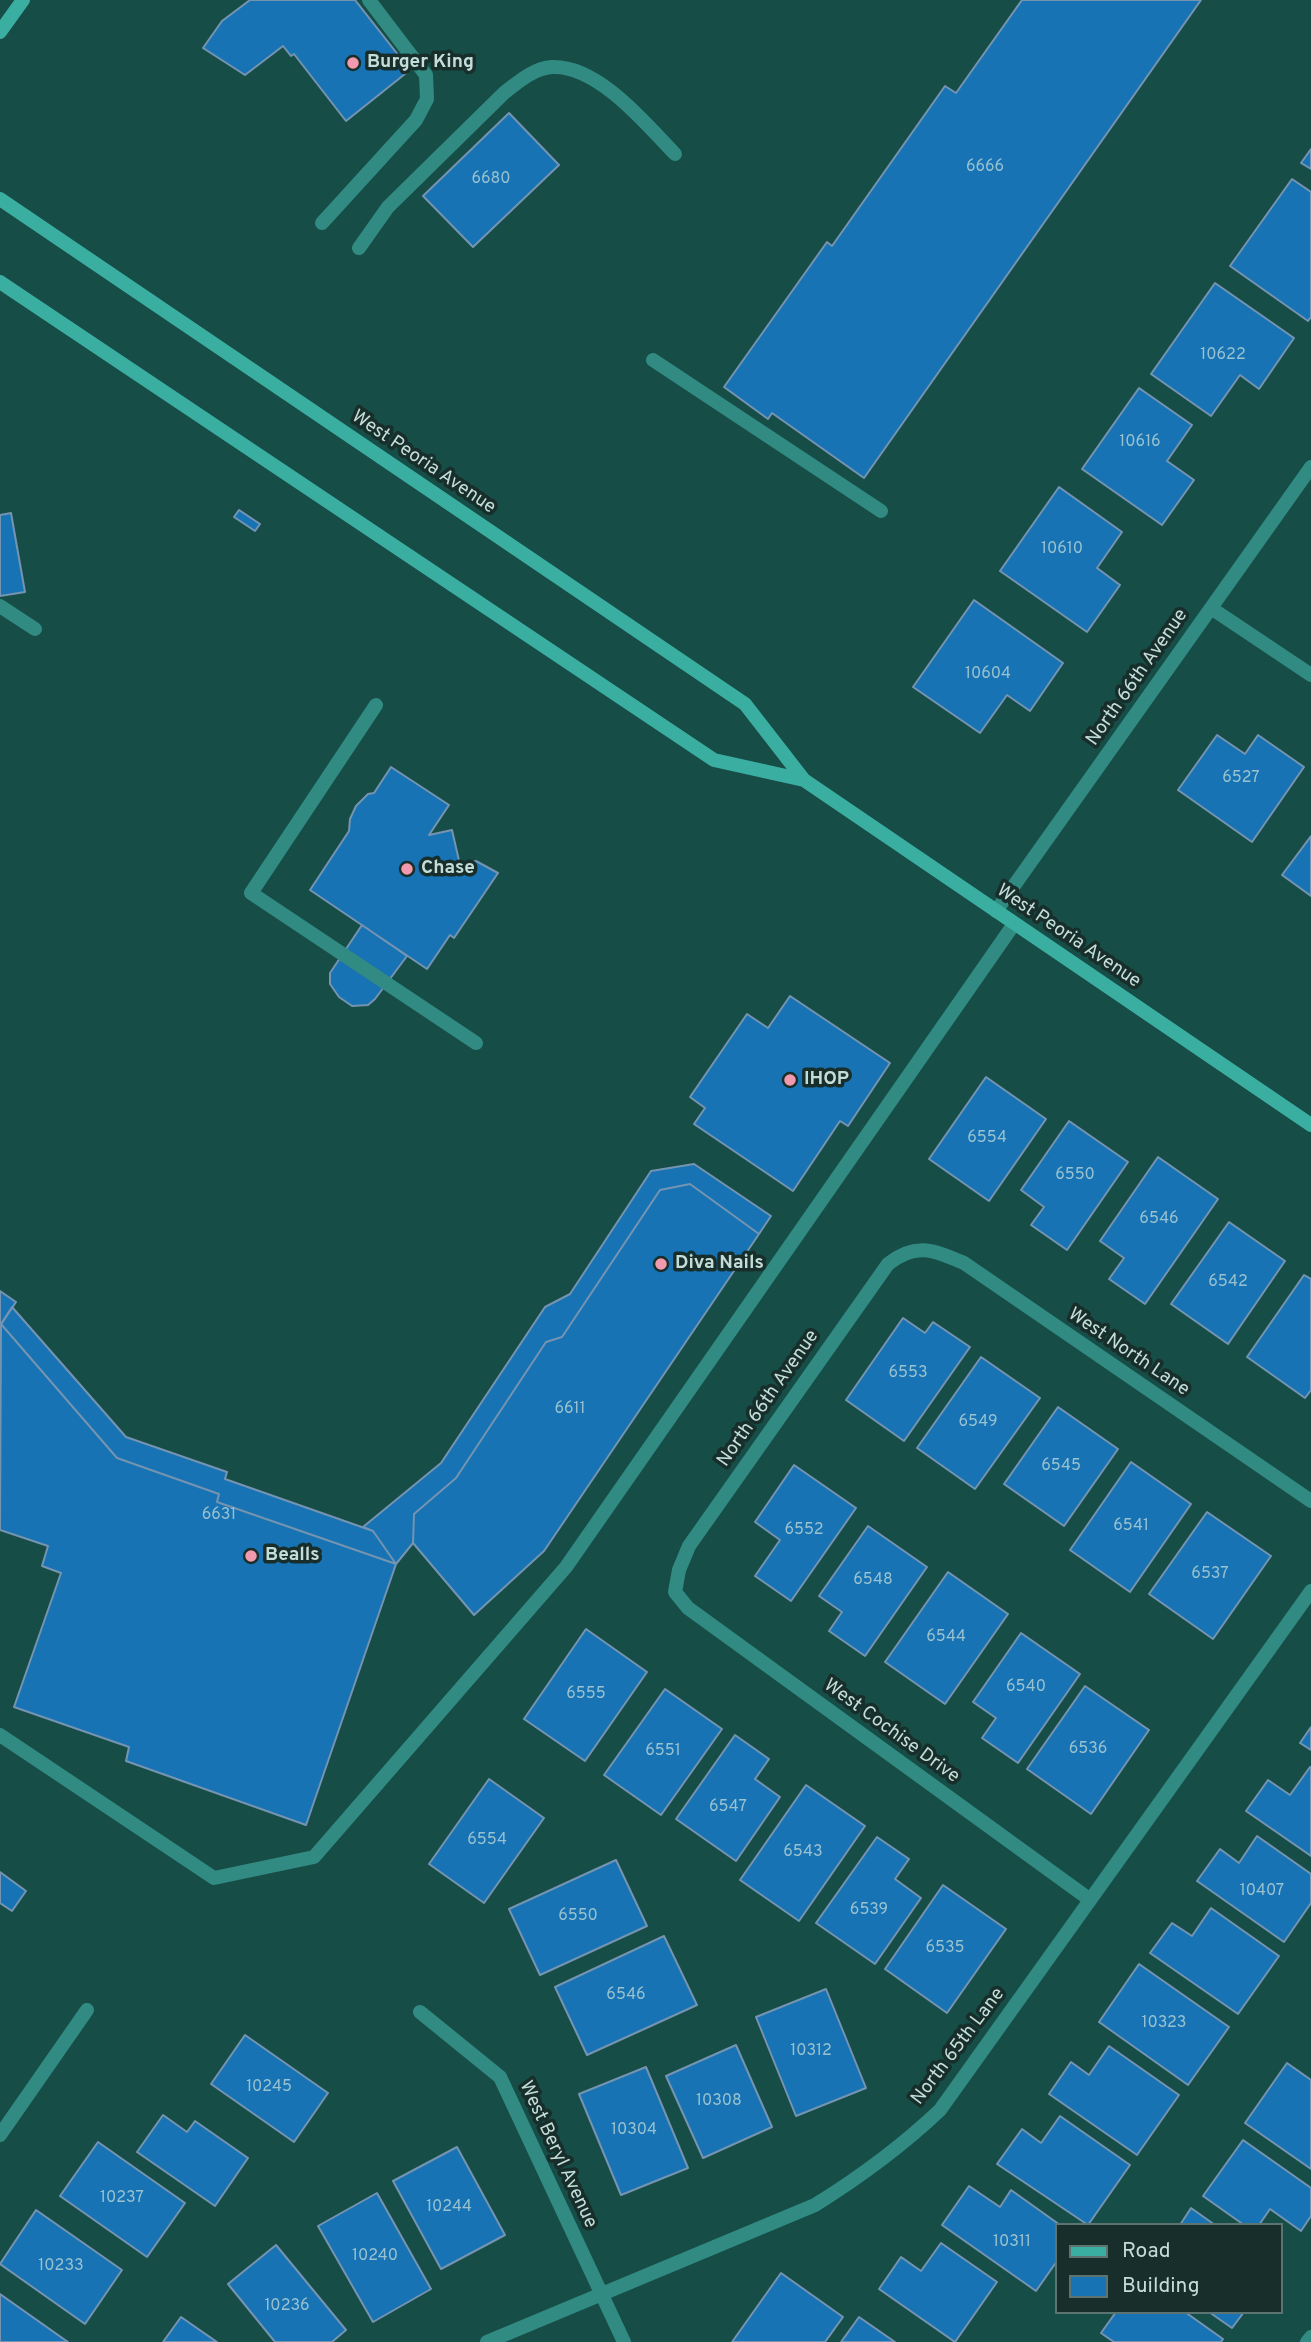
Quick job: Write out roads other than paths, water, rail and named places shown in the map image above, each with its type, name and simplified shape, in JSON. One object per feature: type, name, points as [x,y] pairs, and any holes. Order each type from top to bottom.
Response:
[{"type":"main road","points":[[0,32],[23,0]]},
{"type":"main road","name":"West Peoria Avenue","points":[[0,199],[745,704],[804,780],[1311,1125]]},
{"type":"main road","name":"West Peoria Avenue","points":[[0,282],[714,760],[804,780]]},
{"type":"street","points":[[323,223],[416,120],[427,99],[426,75],[369,0]]},
{"type":"street","points":[[359,248],[388,207],[504,93],[524,76],[552,67],[589,76],[620,97],[675,154]]},
{"type":"street","points":[[653,360],[881,511]]},
{"type":"street","name":"North 66th Avenue","points":[[996,911],[1311,467]]},
{"type":"street","points":[[0,606],[35,629]]},
{"type":"street","points":[[1211,608],[1311,675]]},
{"type":"street","points":[[376,705],[251,893],[476,1043]]},
{"type":"street","points":[[0,1734],[214,1878],[314,1857],[566,1567],[1014,924]]},
{"type":"street","name":"North 66th Avenue","points":[[675,1592],[679,1570],[689,1545],[888,1264],[900,1254],[918,1248]]},
{"type":"street","name":"West North Lane","points":[[918,1248],[940,1253],[964,1264],[1311,1501]]},
{"type":"street","name":"North 65th Lane","points":[[487,2342],[814,2205],[862,2175],[909,2140],[940,2110],[1311,1591]]},
{"type":"street","name":"West Cochise Drive","points":[[675,1592],[688,1608],[1089,1899]]},
{"type":"street","points":[[0,2135],[87,2010]]},
{"type":"street","name":"West Beryl Avenue","points":[[421,2012],[500,2077],[624,2342]]},
{"type":"street","points":[[1307,2342],[1311,2337]]},
{"type":"place","name":"Burger King","points":[[353,63]]},
{"type":"place","name":"Chase","points":[[407,869]]},
{"type":"place","name":"IHOP","points":[[790,1080]]},
{"type":"place","name":"Diva Nails","points":[[661,1264]]},
{"type":"place","name":"Bealls","points":[[251,1556]]}]
